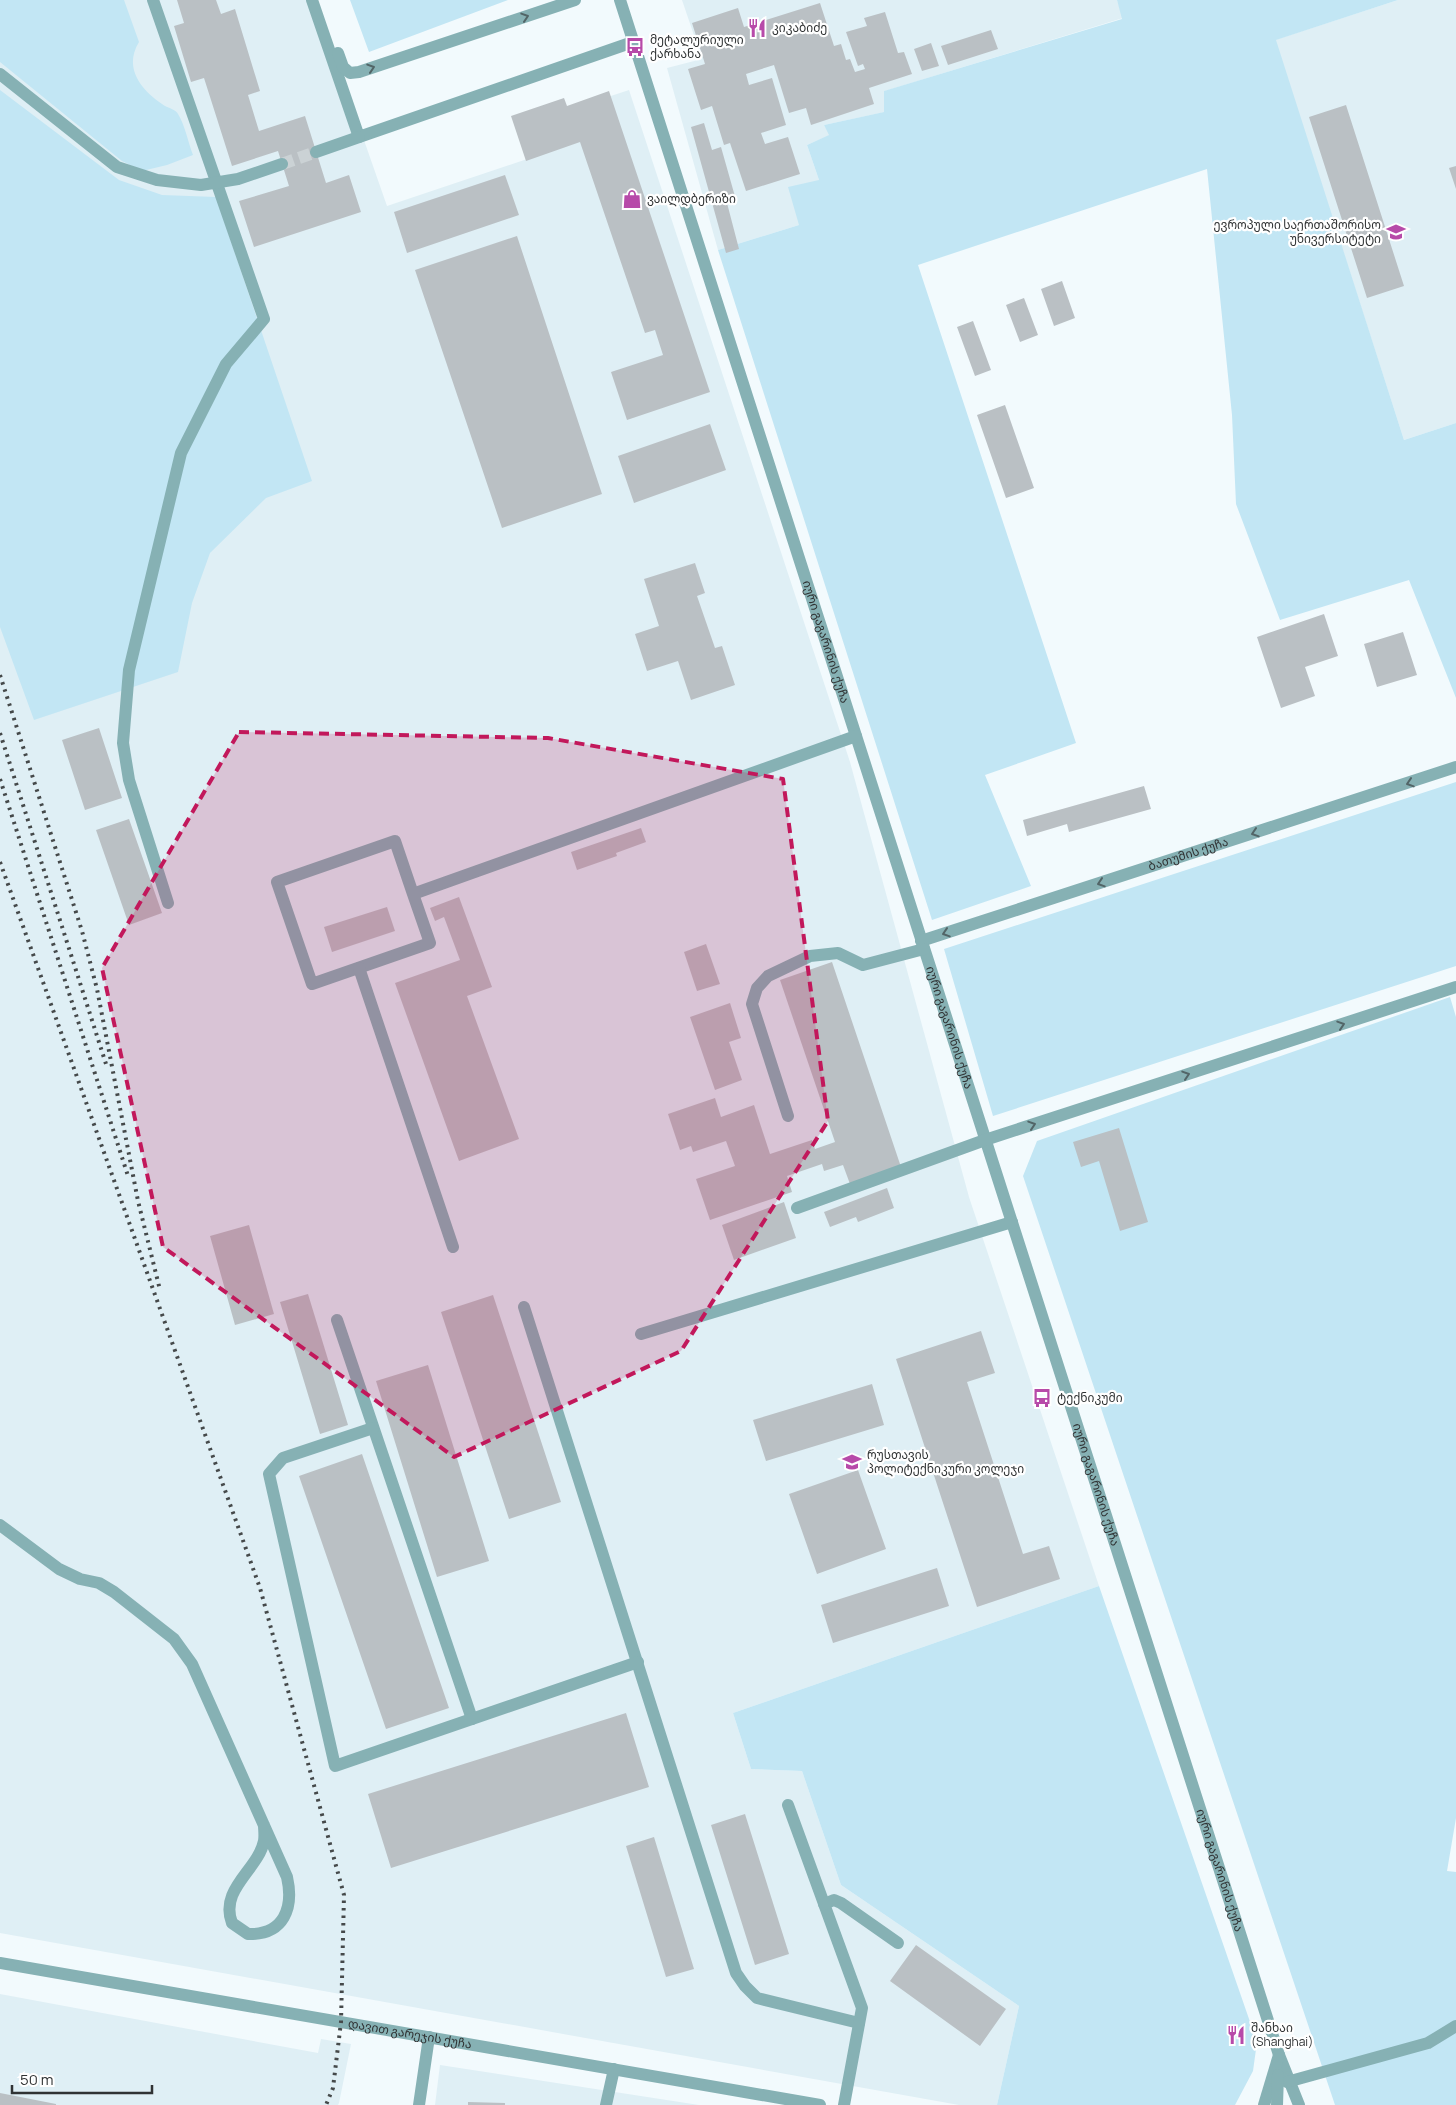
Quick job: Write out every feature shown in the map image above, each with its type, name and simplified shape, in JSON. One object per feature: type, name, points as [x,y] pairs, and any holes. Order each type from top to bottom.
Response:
[{"type":"street","points":[[153,0],[264,319],[226,364],[181,453],[129,670],[123,743],[129,780],[168,903]]},
{"type":"street","points":[[312,0],[359,138]]},
{"type":"street","points":[[320,0],[343,67],[350,73],[358,72],[567,1]]},
{"type":"street","name":"იური გაგარინის ქუჩა","points":[[620,0],[1287,2082],[1298,2105]]},
{"type":"street","points":[[316,152],[633,42]]},
{"type":"street","points":[[0,74],[117,167],[157,180],[201,185],[238,179],[282,164]]},
{"type":"street","points":[[413,894],[856,736]]},
{"type":"street","name":"ბათუმის ქუჩა","points":[[788,1116],[752,1004],[757,988],[768,976],[810,956],[838,953],[864,965],[1456,768]]},
{"type":"street","points":[[395,841],[413,894],[430,943],[312,984],[277,882],[395,841]]},
{"type":"street","points":[[359,968],[453,1247]]},
{"type":"street","points":[[797,1208],[985,1140],[1456,987]]},
{"type":"street","points":[[641,1334],[1012,1222]]},
{"type":"street","points":[[524,1307],[736,1973],[757,1998],[859,2023]]},
{"type":"street","points":[[337,1320],[472,1719]]},
{"type":"street","points":[[374,1428],[283,1458],[269,1474],[335,1766],[638,1662]]},
{"type":"street","points":[[0,1525],[59,1569],[80,1578],[99,1583],[114,1592],[174,1639],[192,1664],[264,1824],[287,1877],[290,1901],[283,1919],[275,1926],[258,1934],[248,1934],[232,1923],[228,1907],[234,1892],[262,1847],[265,1838],[264,1824]]},
{"type":"street","points":[[788,1805],[862,2008],[844,2105]]},
{"type":"street","points":[[824,1904],[834,1900],[841,1903],[898,1943]]},
{"type":"street","name":"დავით გარეჯის ქუჩა","points":[[0,1963],[820,2105]]},
{"type":"street","points":[[1287,2082],[1428,2043],[1456,2026]]},
{"type":"street","points":[[419,2105],[429,2037]]},
{"type":"street","points":[[1264,2105],[1279,2055]]},
{"type":"street","name":"იური გაგარინის ქუჩა","points":[[1277,2105],[1279,2055]]},
{"type":"street","points":[[606,2105],[614,2069]]},
{"type":"highlighted area","points":[[239,732],[548,738],[783,779],[828,1121],[681,1351],[454,1457],[163,1247],[102,968]]},
{"type":"shaded area","points":[[0,0],[315,0],[387,206],[533,157],[523,125],[629,90],[850,762],[969,1197],[1099,1586],[733,1713],[751,1769],[802,1771],[841,1885],[1019,2006],[997,2105],[959,2105],[0,1933]]},
{"type":"shaded area","points":[[0,0],[124,0],[139,42],[133,61],[137,78],[156,100],[177,113],[183,123],[193,155],[167,165],[142,171],[122,161],[0,62]]},
{"type":"shaded area","points":[[350,0],[508,0],[369,52]]},
{"type":"shaded area","points":[[682,0],[1117,0],[1123,18],[885,91],[885,112],[824,125],[830,135],[807,145],[819,180],[799,225],[718,250],[667,68],[702,59]]},
{"type":"shaded area","points":[[1117,0],[1398,0],[1276,40],[1404,440],[1456,423],[1456,698],[1409,580],[1280,620],[1236,504],[1232,415],[1207,169],[918,265],[1076,743],[985,775],[1031,886],[932,920],[718,250],[799,225],[788,187],[819,180],[807,145],[829,135],[824,125],[884,112],[884,91],[1122,19]]},
{"type":"shaded area","name":"ევროპული საერთაშორისო უნივერსიტეტი","points":[[1398,0],[1456,0],[1456,423],[1404,440],[1275,40]]},
{"type":"shaded area","points":[[0,90],[119,180],[162,195],[216,197],[312,481],[266,498],[210,553],[192,603],[178,672],[34,720],[0,627]]},
{"type":"shaded area","points":[[1456,782],[1456,966],[993,1116],[944,949]]},
{"type":"shaded area","points":[[1450,997],[1456,1017],[1456,1818],[1447,1871],[1456,1872],[1456,2105],[1335,2105],[1023,1176],[1037,1141]]},
{"type":"shaded area","points":[[1099,1586],[1257,2042],[1253,2071],[1235,2105],[997,2105],[1019,2006],[841,1885],[802,1771],[751,1769],[733,1713]]},
{"type":"shaded area","points":[[0,1994],[318,2053],[321,2039],[351,2044],[339,2103],[338,2105],[0,2105]]},
{"type":"shaded area","points":[[440,2065],[699,2105],[435,2105]]},
{"type":"building","points":[[177,0],[216,0],[221,14],[235,9],[260,91],[248,95],[259,131],[305,116],[326,183],[349,175],[361,212],[254,247],[239,201],[289,186],[278,151],[232,166],[204,78],[191,82],[174,26],[184,23]]},
{"type":"building","points":[[820,3],[834,46],[841,44],[846,60],[850,59],[855,72],[865,69],[863,64],[858,66],[846,32],[867,26],[864,18],[885,12],[898,53],[904,52],[912,74],[869,88],[874,104],[811,125],[806,108],[789,113],[774,65],[746,74],[749,85],[772,78],[786,125],[761,133],[765,144],[788,137],[800,174],[746,191],[730,143],[724,145],[712,106],[701,110],[688,69],[705,64],[692,23],[738,8],[744,27]]},
{"type":"building","points":[[991,30],[998,49],[948,65],[941,46]]},
{"type":"building","points":[[931,43],[939,66],[922,71],[914,49]]},
{"type":"building","points":[[609,91],[710,392],[627,420],[611,372],[663,355],[655,330],[645,333],[580,142],[526,161],[511,116],[564,98],[567,106]]},
{"type":"building","points":[[1346,105],[1404,286],[1367,298],[1309,117]]},
{"type":"building","points":[[704,123],[712,150],[721,147],[736,200],[727,203],[739,249],[726,253],[691,127]]},
{"type":"building","points":[[1456,166],[1456,189],[1449,168]]},
{"type":"building","points":[[505,175],[519,215],[407,253],[394,212]]},
{"type":"building","points":[[517,236],[602,494],[502,528],[415,270]]},
{"type":"building","points":[[1062,281],[1075,318],[1054,326],[1041,289]]},
{"type":"building","points":[[1024,298],[1038,335],[1020,342],[1006,305]]},
{"type":"building","points":[[973,321],[991,370],[975,376],[957,327]]},
{"type":"building","points":[[1005,405],[1034,488],[1006,498],[977,415]]},
{"type":"building","points":[[710,424],[726,470],[634,503],[618,456]]},
{"type":"building","points":[[695,563],[705,593],[697,596],[715,648],[722,646],[735,685],[691,700],[678,661],[647,671],[635,634],[659,626],[644,579]]},
{"type":"building","points":[[1324,614],[1338,656],[1305,667],[1315,696],[1281,708],[1257,637]]},
{"type":"building","points":[[1403,632],[1417,675],[1377,687],[1364,644]]},
{"type":"building","points":[[99,728],[122,798],[85,810],[62,740]]},
{"type":"building","points":[[1144,786],[1151,809],[1069,832],[1067,824],[1027,836],[1023,820]]},
{"type":"building","points":[[129,819],[162,913],[129,925],[96,830]]},
{"type":"building","points":[[641,828],[646,842],[616,853],[617,856],[577,870],[571,852]]},
{"type":"building","points":[[459,897],[492,987],[467,996],[519,1139],[459,1161],[395,983],[460,960],[444,917],[435,921],[430,908]]},
{"type":"building","points":[[387,907],[395,931],[332,952],[324,927]]},
{"type":"building","points":[[706,944],[720,984],[697,991],[684,952]]},
{"type":"building","points":[[832,962],[901,1167],[850,1184],[843,1165],[824,1171],[822,1164],[787,1176],[792,1192],[710,1220],[696,1179],[735,1166],[726,1141],[693,1152],[691,1146],[680,1150],[668,1114],[715,1098],[721,1117],[754,1105],[770,1154],[812,1140],[815,1149],[835,1142],[780,980]]},
{"type":"building","points":[[730,1003],[741,1038],[729,1042],[742,1080],[715,1090],[690,1017]]},
{"type":"building","points":[[1119,1128],[1148,1222],[1120,1231],[1099,1161],[1081,1167],[1073,1142]]},
{"type":"building","points":[[887,1188],[894,1208],[858,1222],[856,1217],[830,1227],[824,1212]]},
{"type":"building","points":[[784,1202],[796,1238],[734,1260],[722,1225]]},
{"type":"building","points":[[249,1225],[274,1314],[235,1325],[210,1236]]},
{"type":"building","points":[[308,1294],[348,1425],[320,1434],[280,1302]]},
{"type":"building","points":[[493,1295],[561,1502],[509,1519],[441,1312]]},
{"type":"building","points":[[981,1331],[995,1373],[967,1382],[1023,1554],[1049,1546],[1060,1579],[977,1607],[896,1359]]},
{"type":"building","points":[[428,1365],[489,1561],[437,1577],[376,1381]]},
{"type":"building","points":[[872,1384],[884,1425],[766,1461],[753,1420]]},
{"type":"building","points":[[362,1454],[449,1708],[386,1729],[299,1476]]},
{"type":"building","points":[[858,1470],[886,1549],[817,1574],[789,1494]]},
{"type":"building","points":[[937,1568],[949,1606],[833,1643],[821,1605]]},
{"type":"building","points":[[626,1713],[649,1787],[391,1868],[368,1794]]},
{"type":"building","points":[[745,1814],[789,1954],[755,1965],[711,1825]]},
{"type":"building","points":[[654,1837],[694,1969],[666,1977],[626,1846]]},
{"type":"building","points":[[916,1945],[1006,2009],[980,2046],[890,1981]]},
{"type":"building","points":[[0,2093],[56,2104],[56,2105],[0,2105]]},
{"type":"building","points":[[468,2102],[505,2103],[505,2105],[468,2105]]},
{"type":"tunnel","points":[[282,164],[316,152]]},
{"type":"railway","points":[[0,675],[82,931],[97,989],[138,1201],[160,1290]]},
{"type":"railway","points":[[0,733],[106,1064]]},
{"type":"railway","points":[[0,779],[128,1176]]},
{"type":"railway","points":[[0,862],[260,1588],[344,1895],[341,2022],[333,2088],[326,2105]]},
{"type":"place","name":"კიკაბიძე","points":[[757,28]]},
{"type":"place","name":"მეტალურიული ქარხანა","points":[[635,47]]},
{"type":"place","name":"ვაილდბერიზი","points":[[632,199]]},
{"type":"place","name":"ევროპული საერთაშორისო უნივერსიტეტი","points":[[1396,232]]},
{"type":"place","name":"ტექნიკუმი","points":[[1042,1398]]},
{"type":"place","name":"რუსთავის პოლიტექნიკური კოლეჯი","points":[[852,1462]]},
{"type":"place","name":"შანხაი (Shanghai)","points":[[1236,2035]]}]
